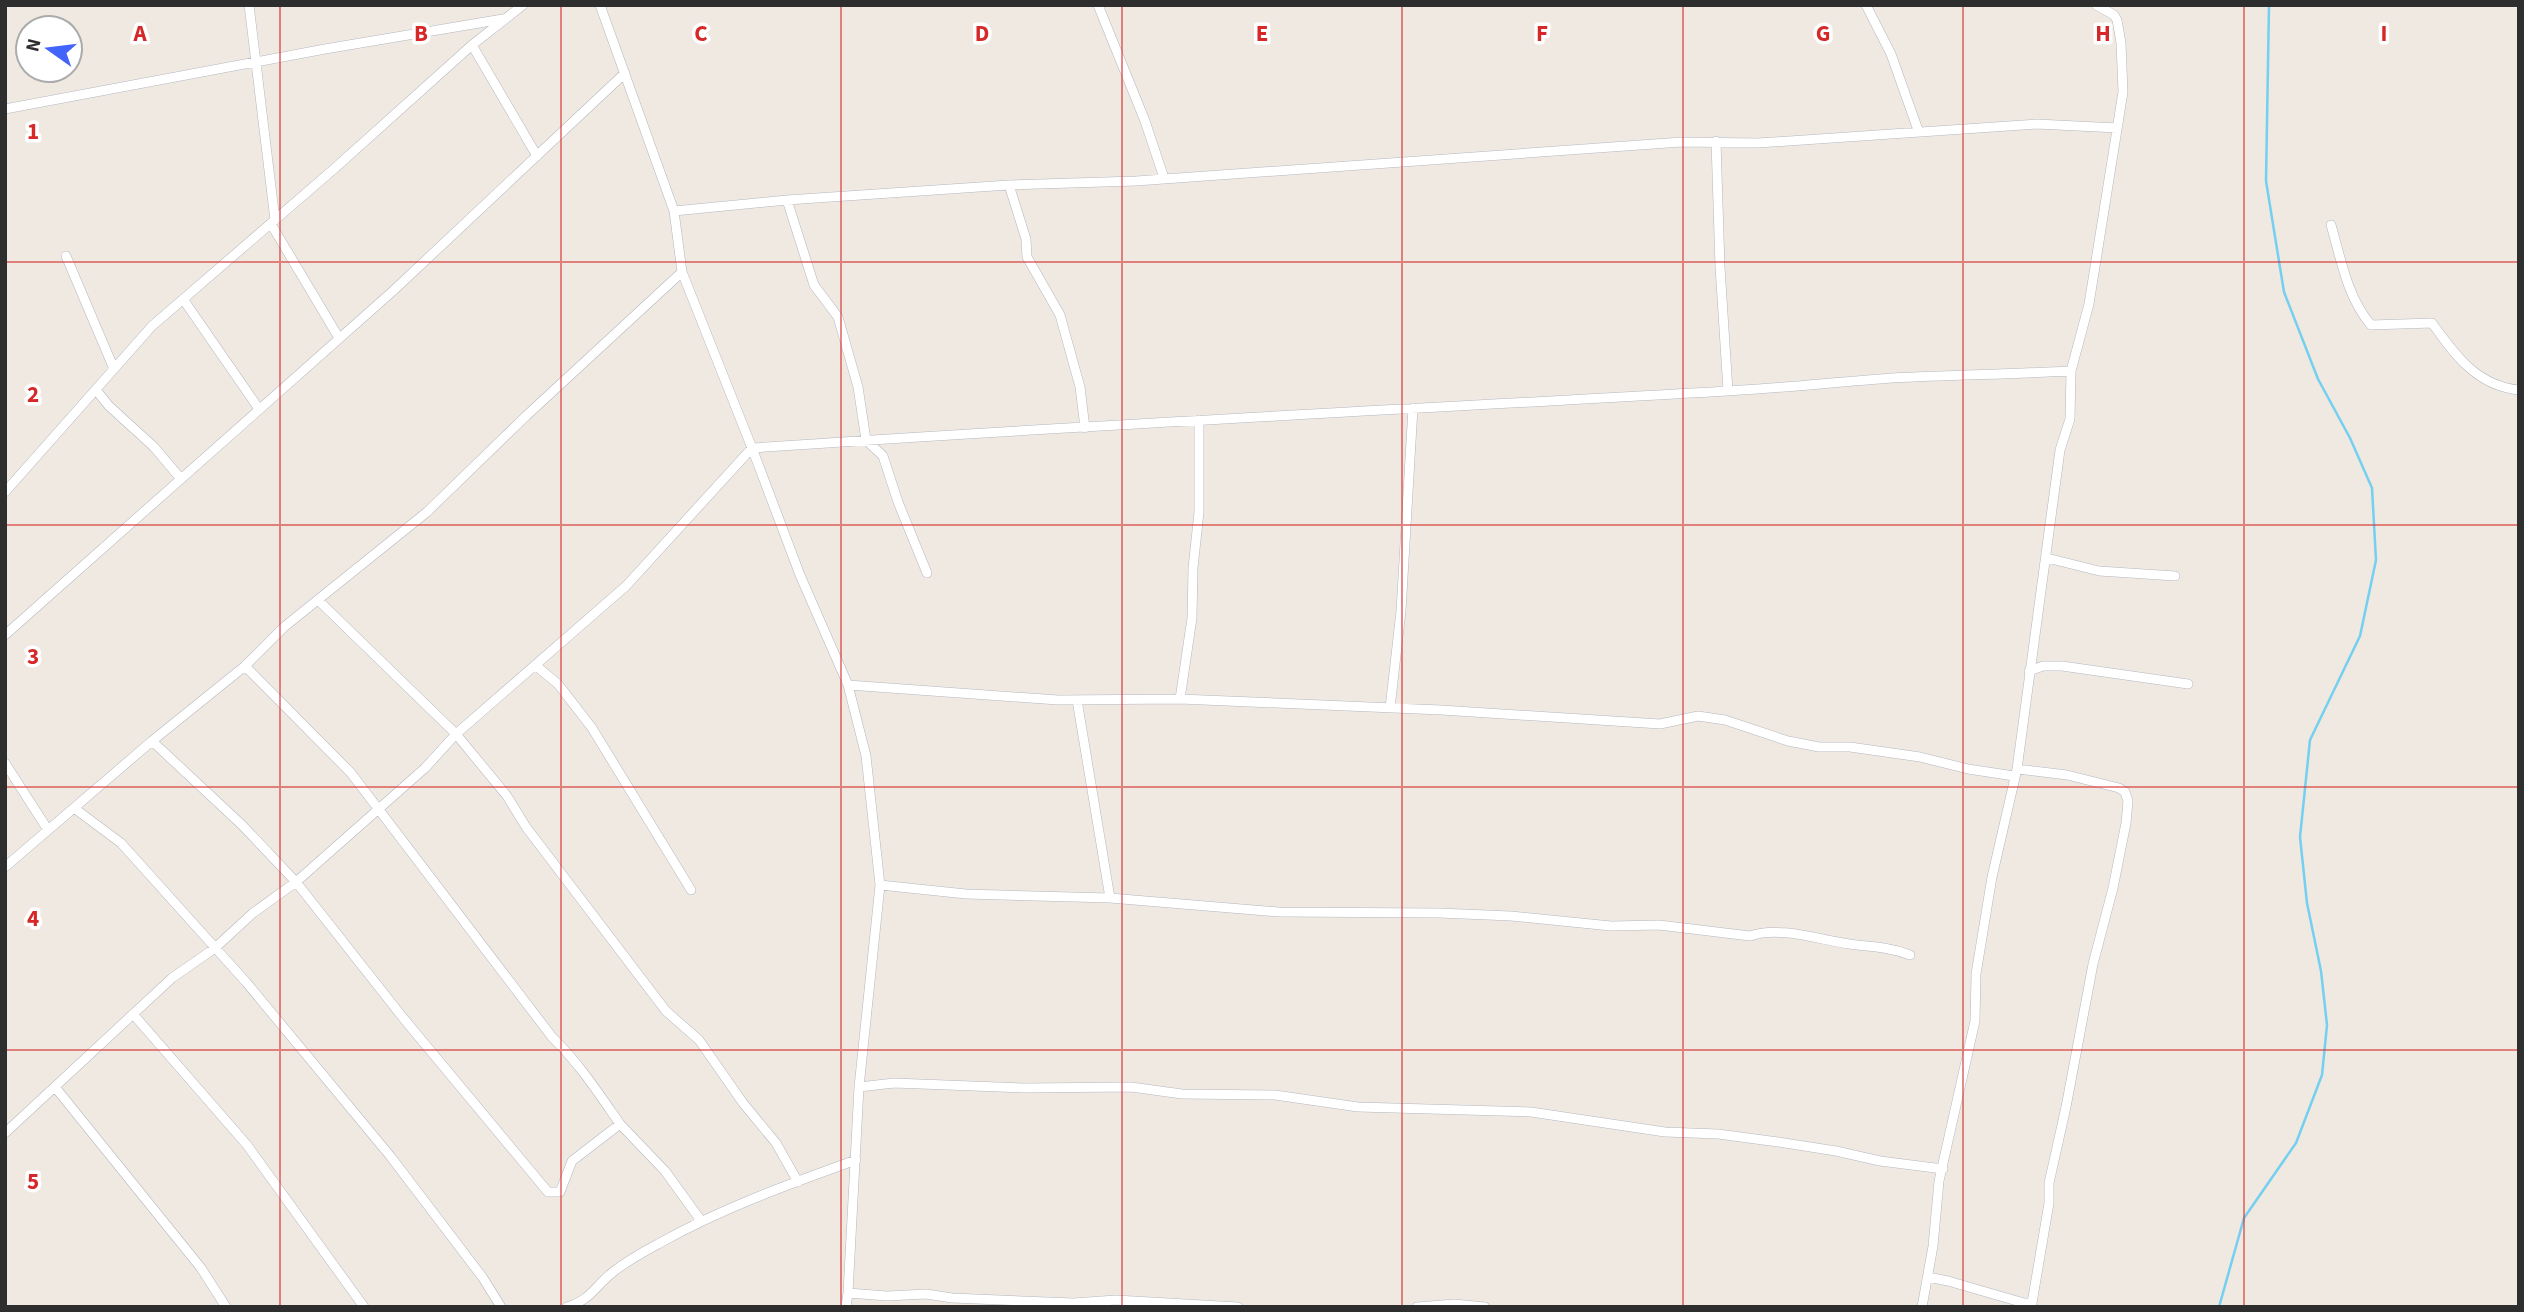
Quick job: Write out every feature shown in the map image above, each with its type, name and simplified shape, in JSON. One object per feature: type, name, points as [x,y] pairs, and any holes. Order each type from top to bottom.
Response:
[{"type":"street","points":[[248,5],[257,62],[273,222],[340,338]]},
{"type":"street","points":[[5,492],[152,326],[472,45],[523,5]]},
{"type":"street","points":[[600,5],[674,211],[682,272],[800,575],[848,685],[866,756],[880,885],[859,1087],[849,1293],[846,1307]]},
{"type":"street","points":[[1098,5],[1145,121],[1164,178]]},
{"type":"street","points":[[1866,5],[1891,54],[1918,131]]},
{"type":"street","points":[[1922,1307],[1933,1246],[1939,1181],[1975,1021],[1976,974],[1992,877],[2016,773],[2060,450],[2070,419],[2071,371],[2089,304],[2123,92],[2120,34],[2114,15],[2096,5]]},
{"type":"street","points":[[5,109],[504,19]]},
{"type":"street","points":[[472,45],[537,156]]},
{"type":"street","points":[[5,635],[340,338],[625,73]]},
{"type":"street","points":[[674,211],[787,200],[1164,178],[1682,142],[1758,143],[2037,124],[2117,128]]},
{"type":"street","points":[[1716,141],[1728,391]]},
{"type":"street","points":[[1009,185],[1026,239],[1027,257],[1060,315],[1080,387],[1085,428]]},
{"type":"street","points":[[787,200],[814,285],[838,317],[858,387],[866,440],[883,456],[898,502],[927,573]]},
{"type":"street","points":[[2331,225],[2350,292],[2371,325],[2432,323],[2480,378],[2519,390]]},
{"type":"street","points":[[66,256],[114,369]]},
{"type":"street","points":[[5,867],[152,741],[245,666],[284,626],[427,512],[682,272]]},
{"type":"street","points":[[183,299],[260,409]]},
{"type":"street","points":[[5,1133],[172,978],[215,948],[253,913],[296,882],[425,768],[456,734],[626,586],[752,448],[1004,431],[1728,391],[1895,378],[2071,371]]},
{"type":"street","points":[[96,390],[109,406],[154,447],[181,479]]},
{"type":"street","points":[[1390,708],[1401,611],[1413,408]]},
{"type":"street","points":[[1180,699],[1192,618],[1193,568],[1199,512],[1199,420]]},
{"type":"street","points":[[2047,558],[2099,572],[2175,576]]},
{"type":"street","points":[[318,600],[456,734],[507,796],[526,827],[666,1011],[699,1040],[743,1103],[776,1143],[798,1182]]},
{"type":"street","points":[[535,665],[558,684],[592,728],[691,890]]},
{"type":"street","points":[[245,666],[351,773],[552,1037],[593,1085],[620,1124],[664,1171],[699,1217],[697,1224]]},
{"type":"street","points":[[2029,671],[2043,666],[2062,666],[2188,684]]},
{"type":"street","points":[[848,685],[1077,700],[1180,699],[1660,724],[1698,716],[1725,720],[1788,741],[1819,747],[1850,747],[1920,757],[1968,769],[2067,775],[2119,788],[2128,801],[2126,823],[2093,964],[2049,1183],[2049,1203],[2031,1305],[1948,1280],[1928,1277]]},
{"type":"street","points":[[1077,700],[1110,898]]},
{"type":"street","points":[[152,741],[242,825],[296,882],[404,1019],[548,1192],[560,1192],[572,1161],[620,1124]]},
{"type":"street","points":[[5,763],[48,830]]},
{"type":"street","points":[[74,808],[121,843],[246,982],[391,1157],[483,1278],[501,1307]]},
{"type":"street","points":[[880,885],[966,894],[1110,898],[1279,912],[1439,913],[1511,916],[1611,926],[1660,925],[1750,936],[1764,932],[1880,946],[1910,956]]},
{"type":"street","points":[[133,1014],[247,1145],[363,1307]]},
{"type":"street","points":[[859,1087],[894,1083],[1025,1088],[1130,1087],[1182,1094],[1275,1095],[1358,1107],[1531,1112],[1665,1132],[1718,1134],[1778,1142],[1880,1161],[1943,1169]]},
{"type":"street","points":[[55,1087],[201,1268],[226,1307]]},
{"type":"street","points":[[567,1307],[589,1298],[609,1275],[622,1265],[697,1224],[740,1204],[856,1160]]},
{"type":"street","points":[[849,1293],[887,1296],[926,1294],[974,1300],[1073,1303],[1116,1300],[1238,1307]]},
{"type":"street","points":[[1417,1307],[1454,1304],[1485,1307]]},
{"type":"waterway","points":[[2219,1307],[2244,1218],[2296,1143],[2322,1075],[2327,1025],[2321,971],[2307,903],[2300,837],[2310,740],[2360,636],[2376,560],[2372,488],[2350,438],[2318,379],[2284,292],[2266,181],[2269,5]]}]
